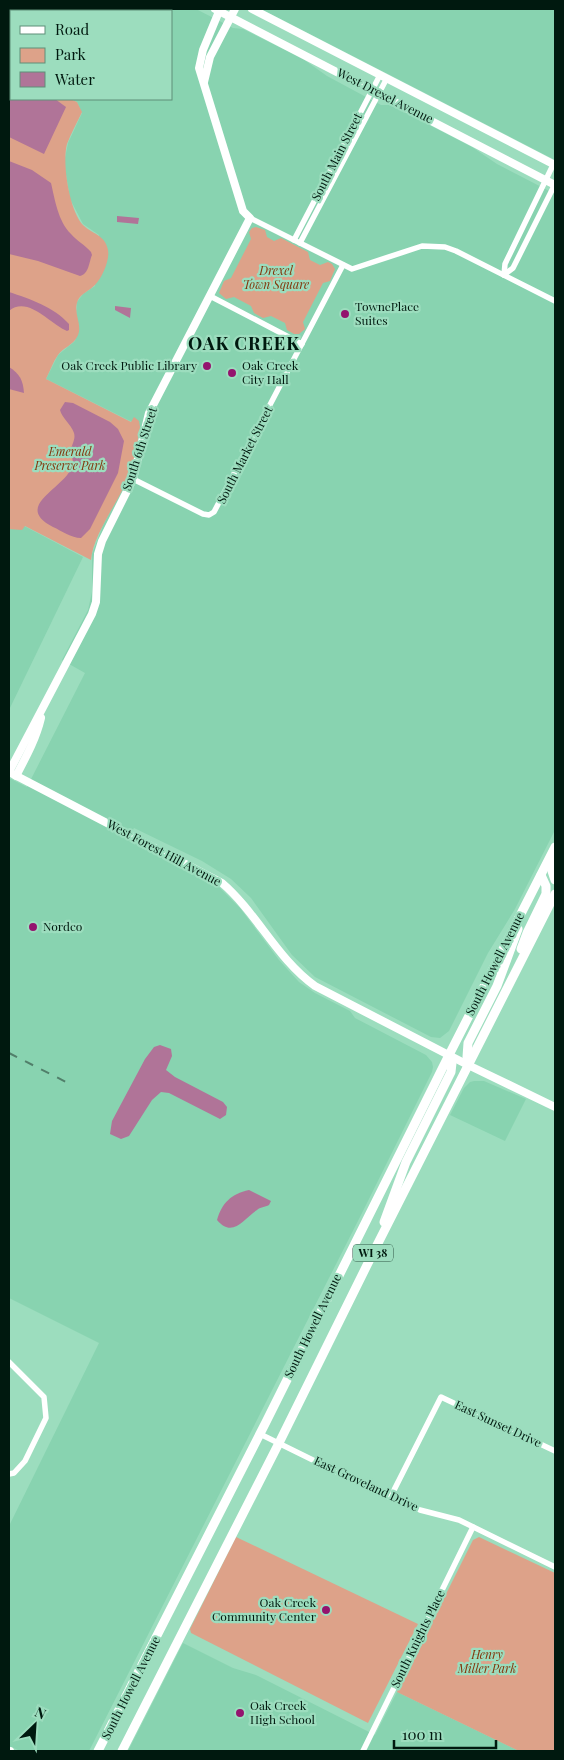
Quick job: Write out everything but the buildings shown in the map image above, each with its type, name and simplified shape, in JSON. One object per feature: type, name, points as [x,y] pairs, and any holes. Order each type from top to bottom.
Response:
[{"type":"main road","name":"South Howell Avenue","points":[[98,1751],[260,1434],[555,847]]},
{"type":"main road","points":[[555,863],[552,871],[555,880]]},
{"type":"main road","points":[[512,978],[527,932],[546,894],[546,886],[541,875]]},
{"type":"main road","name":"South Howell Avenue","points":[[122,1751],[555,894]]},
{"type":"main road","points":[[468,1065],[468,1043],[500,979],[527,903]]},
{"type":"main road","points":[[373,1253],[406,1162],[451,1072],[452,1063],[449,1055]]},
{"type":"street","points":[[218,9],[199,68],[243,211],[250,218],[352,269],[422,246],[456,250],[555,301]]},
{"type":"street","name":"West Drexel Avenue","points":[[218,9],[555,185]]},
{"type":"street","points":[[204,84],[210,57],[236,9]]},
{"type":"street","name":"West Drexel Avenue","points":[[252,9],[554,165]]},
{"type":"street","name":"South Main Street","points":[[297,241],[383,76]]},
{"type":"street","points":[[504,275],[504,264],[554,165]]},
{"type":"street","points":[[504,275],[513,268],[555,185]]},
{"type":"street","name":"South 6th Street","points":[[11,774],[38,731],[44,706],[92,614],[96,596],[98,554],[102,541],[133,479],[149,413],[250,218]]},
{"type":"street","points":[[210,296],[302,344],[343,265]]},
{"type":"street","name":"South Market Street","points":[[133,479],[203,514],[209,515],[214,512],[302,344]]},
{"type":"street","name":"West Forest Hill Avenue","points":[[11,774],[222,883],[235,894],[299,974],[315,986],[468,1065],[555,1107]]},
{"type":"street","points":[[9,1362],[44,1397],[46,1418],[25,1461],[14,1473],[9,1474]]},
{"type":"street","name":"East Sunset Drive","points":[[390,1498],[441,1397],[555,1451]]},
{"type":"street","name":"East Groveland Drive","points":[[260,1434],[390,1498],[420,1510],[453,1518],[555,1567]]},
{"type":"street","name":"South Knights Place","points":[[362,1751],[473,1527]]},
{"type":"shaded area","points":[[9,9],[196,9],[233,28],[243,29],[303,59],[327,76],[381,105],[391,105],[472,147],[497,164],[555,194],[555,830],[515,909],[488,953],[449,1031],[440,1038],[431,1037],[315,977],[292,955],[251,898],[231,879],[202,861],[134,828],[128,838],[219,887],[240,908],[279,960],[299,982],[315,993],[350,1011],[355,1018],[426,1055],[432,1062],[433,1067],[363,1211],[89,1751],[20,1751],[9,1746],[9,1526],[99,1343],[9,1298],[9,778],[27,787],[85,673],[62,660],[88,610],[92,592],[92,554],[104,523],[128,479],[140,427],[134,418],[132,422],[46,379],[58,355],[75,341],[79,326],[76,316],[77,302],[83,294],[95,286],[99,235],[83,224],[70,199],[64,163],[68,143],[82,113],[77,102],[72,100],[172,100],[172,10],[10,10],[9,72]]},
{"type":"shaded area","points":[[261,9],[555,9],[555,160],[427,94]]},
{"type":"shaded area","points":[[9,518],[83,557],[9,710]]},
{"type":"shaded area","points":[[474,1081],[484,1081],[526,1099],[505,1141],[450,1115],[464,1088]]},
{"type":"shaded area","name":"Oak Creek High School","points":[[183,1643],[233,1668],[256,1675],[375,1735],[397,1692],[519,1751],[128,1751]]},
{"type":"green space","name":"Emerald Preserve Park","points":[[9,72],[10,100],[72,100],[77,102],[82,112],[67,144],[65,162],[70,197],[77,217],[82,224],[104,241],[108,250],[107,264],[100,278],[78,300],[76,310],[79,333],[73,342],[58,355],[46,379],[131,422],[134,417],[139,421],[140,427],[130,474],[96,540],[91,560],[25,526],[22,530],[9,529]]},
{"type":"green space","name":"Drexel Town Square","points":[[256,227],[265,230],[267,237],[274,241],[281,238],[308,252],[310,260],[320,265],[328,262],[335,269],[330,281],[323,283],[303,322],[305,329],[299,334],[294,334],[287,330],[285,323],[271,316],[263,318],[254,313],[251,306],[234,297],[226,299],[219,293],[224,281],[231,278],[251,239],[249,232],[252,228]]},
{"type":"green space","points":[[236,1537],[418,1624],[368,1723],[191,1633],[190,1629]]},
{"type":"green space","name":"Henry Miller Park","points":[[479,1537],[555,1573],[555,1751],[519,1751],[397,1692],[473,1540]]},
{"type":"water","points":[[9,79],[10,100],[56,100],[66,107],[44,154],[9,137]]},
{"type":"water","points":[[9,161],[32,170],[51,183],[63,223],[73,236],[91,252],[92,255],[88,267],[83,275],[80,276],[38,261],[9,254]]},
{"type":"water","points":[[117,216],[139,218],[138,224],[117,222]]},
{"type":"water","points":[[9,292],[49,308],[69,324],[69,330],[61,328],[31,309],[16,307],[9,311]]},
{"type":"water","points":[[115,306],[131,308],[130,318],[115,310]]},
{"type":"water","points":[[9,367],[20,378],[24,393],[9,389]]},
{"type":"water","points":[[65,402],[73,403],[110,422],[118,429],[124,441],[118,473],[90,529],[81,538],[70,536],[53,527],[41,519],[38,511],[40,503],[70,472],[73,463],[71,451],[74,433],[60,410]]},
{"type":"water","points":[[160,1045],[171,1049],[172,1056],[166,1070],[175,1077],[223,1102],[227,1107],[226,1115],[220,1119],[169,1093],[161,1092],[152,1100],[129,1136],[121,1139],[110,1134],[112,1121],[145,1059],[154,1047]]},
{"type":"water","points":[[249,1190],[271,1201],[269,1205],[258,1209],[243,1222],[233,1227],[228,1228],[217,1220],[228,1200],[237,1194]]},
{"type":"railway","points":[[9,1053],[68,1083]]},
{"type":"place","name":"TownePlace Suites","points":[[345,314]]},
{"type":"place","name":"Oak Creek Public Library","points":[[207,366]]},
{"type":"place","name":"Oak Creek City Hall","points":[[232,373]]},
{"type":"place","name":"Nordco","points":[[33,927]]},
{"type":"place","name":"Oak Creek Community Center","points":[[326,1610]]},
{"type":"place","name":"Oak Creek High School","points":[[240,1713]]},
{"type":"district","name":"OAK CREEK","points":[[244,344]]}]
